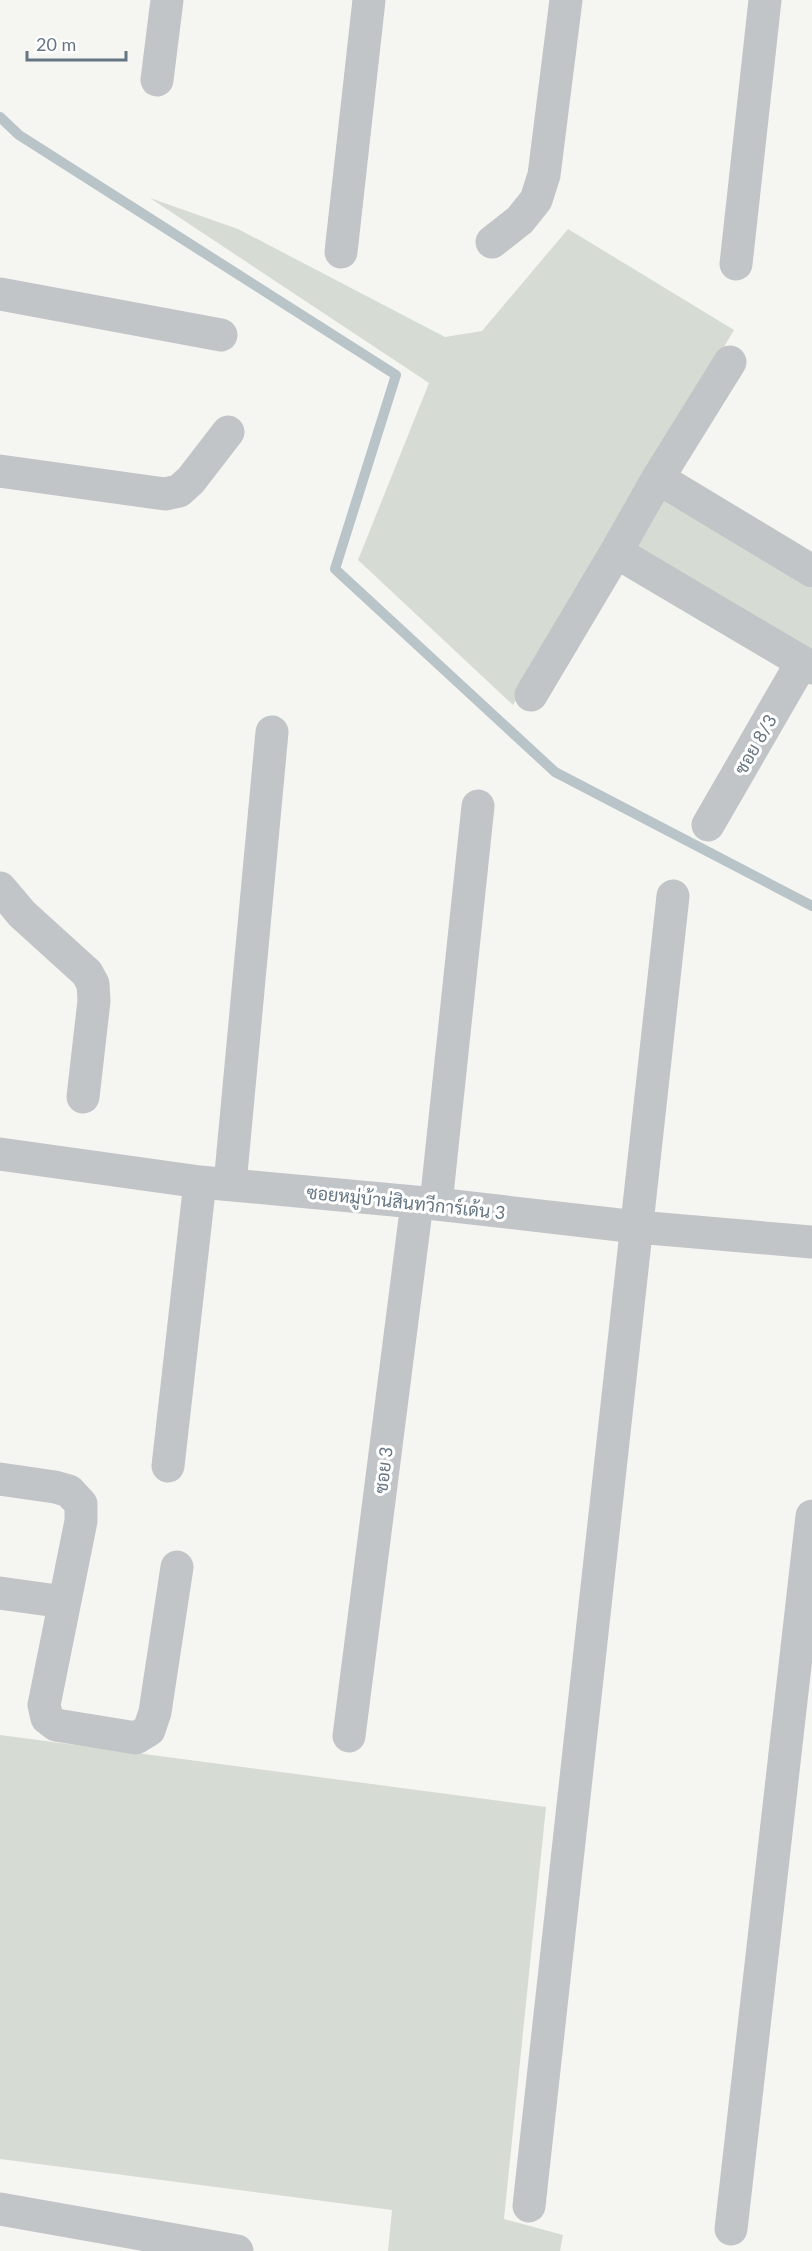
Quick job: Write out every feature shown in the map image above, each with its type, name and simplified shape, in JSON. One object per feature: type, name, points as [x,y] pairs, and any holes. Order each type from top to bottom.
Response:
[{"type":"street","points":[[157,80],[167,0]]},
{"type":"street","points":[[341,252],[369,0]]},
{"type":"street","points":[[492,242],[520,220],[536,200],[544,175],[566,0]]},
{"type":"street","points":[[736,264],[765,0]]},
{"type":"street","points":[[0,294],[221,335]]},
{"type":"street","points":[[531,695],[658,478],[730,362]]},
{"type":"street","points":[[0,471],[165,494],[179,491],[191,480],[228,432]]},
{"type":"street","points":[[658,478],[812,571]]},
{"type":"street","points":[[616,552],[807,665]]},
{"type":"street","name":"ซอย 8/3","points":[[708,825],[807,665]]},
{"type":"street","points":[[168,1466],[215,1183],[272,732]]},
{"type":"street","name":"ซอย 3","points":[[349,1736],[427,1203],[478,806]]},
{"type":"street","points":[[0,888],[22,914],[87,974],[93,984],[94,1001],[83,1097]]},
{"type":"street","points":[[529,2206],[673,896]]},
{"type":"street","name":"ซอยหมู่บ้าน่สินทวีการ์เด้น 3","points":[[0,1154],[215,1183],[427,1203],[637,1227],[812,1242]]},
{"type":"street","points":[[0,1479],[69,1491],[81,1504],[81,1521],[44,1705],[46,1718],[56,1725],[136,1738],[149,1730],[155,1712],[177,1567]]},
{"type":"street","points":[[731,2229],[812,1516]]},
{"type":"street","points":[[0,1593],[64,1602]]},
{"type":"street","points":[[0,2209],[237,2251]]},
{"type":"shaded area","points":[[150,198],[238,229],[445,337],[482,331],[568,229],[734,330],[513,705],[358,560],[429,383]]},
{"type":"shaded area","points":[[663,499],[812,588],[812,653],[634,547]]},
{"type":"shaded area","points":[[0,1735],[546,1807],[504,2219],[563,2235],[560,2251],[388,2251],[392,2210],[0,2159]]},
{"type":"waterway","points":[[0,117],[19,135],[396,375],[335,569],[555,772],[812,906]]}]
